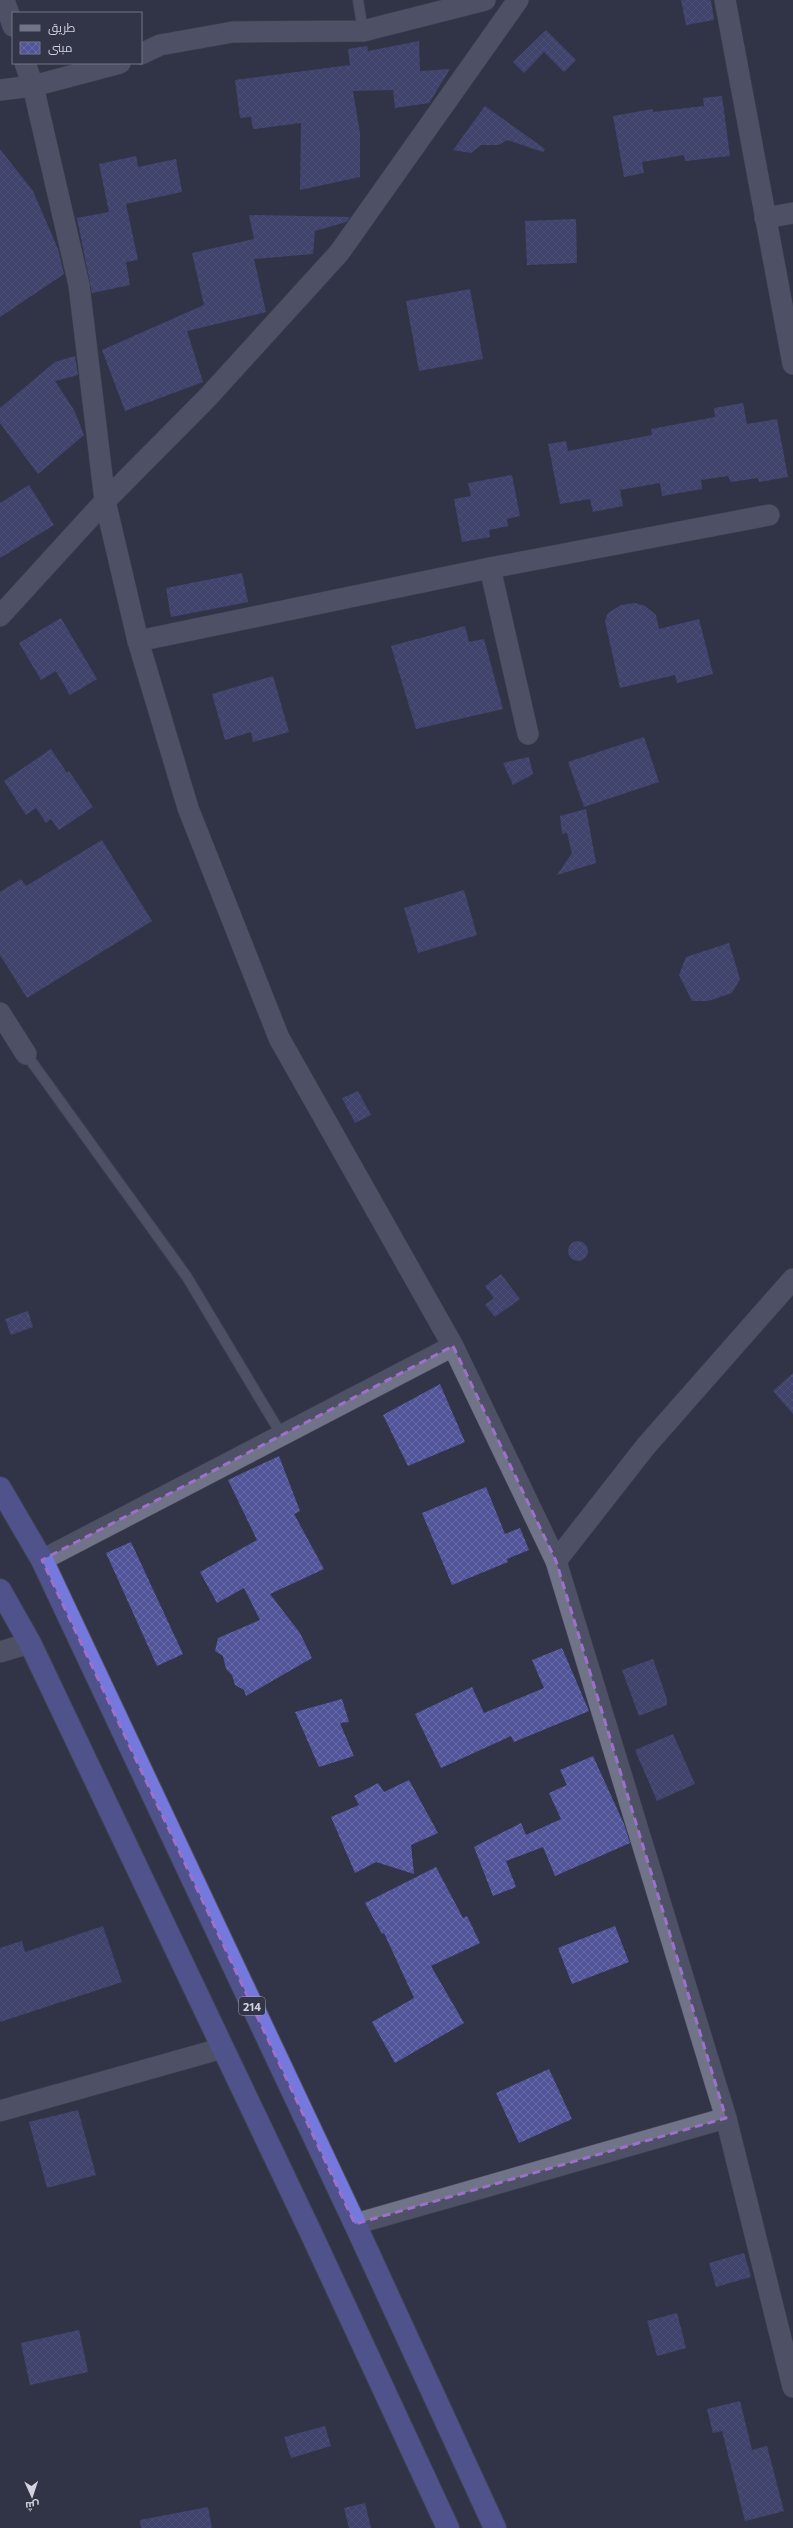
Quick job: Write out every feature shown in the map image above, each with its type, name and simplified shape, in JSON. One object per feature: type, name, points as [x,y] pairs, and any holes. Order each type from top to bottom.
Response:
[{"type":"highway","name":"214","points":[[0,1488],[42,1560],[355,2224],[495,2528]]},
{"type":"highway","points":[[0,1590],[30,1643],[223,2048],[448,2528]]},
{"type":"street","points":[[4,0],[12,23]]},
{"type":"street","points":[[142,54],[160,46],[233,32],[363,32],[485,0]]},
{"type":"street","points":[[0,616],[105,501],[208,397],[339,253],[518,0]]},
{"type":"street","points":[[725,0],[793,364]]},
{"type":"street","points":[[25,64],[33,86],[79,285],[105,501],[138,641],[188,808],[279,1038],[453,1346],[556,1561],[726,2118],[793,2387]]},
{"type":"street","points":[[0,90],[33,86],[116,64]]},
{"type":"street","points":[[765,218],[793,213]]},
{"type":"street","points":[[138,641],[490,568],[769,515]]},
{"type":"street","points":[[490,568],[528,734]]},
{"type":"street","points":[[0,1013],[26,1054]]},
{"type":"street","points":[[556,1561],[646,1446],[793,1279]]},
{"type":"street","points":[[42,1560],[281,1434],[453,1346]]},
{"type":"street","points":[[0,1652],[30,1643]]},
{"type":"street","points":[[0,2111],[223,2048]]},
{"type":"street","points":[[355,2224],[726,2118]]},
{"type":"lane","points":[[358,0],[363,32]]},
{"type":"lane","points":[[26,1054],[187,1277],[281,1434]]},
{"type":"highlighted area","points":[[453,1346],[556,1561],[726,2118],[355,2224],[42,1560]]},
{"type":"building","points":[[681,0],[711,0],[714,20],[686,25]]},
{"type":"building","points":[[546,30],[576,60],[564,72],[544,52],[524,73],[513,62]]},
{"type":"building","points":[[419,41],[420,71],[450,69],[429,103],[395,108],[393,90],[353,91],[360,133],[360,177],[300,190],[301,123],[253,129],[251,117],[240,118],[235,80],[350,65],[348,49],[367,46],[368,51]]},
{"type":"building","points":[[722,96],[730,156],[685,161],[684,155],[642,162],[644,173],[624,177],[613,116],[653,109],[653,112],[704,106],[703,98]]},
{"type":"building","points":[[485,106],[545,149],[543,152],[507,140],[499,145],[481,145],[471,153],[453,150]]},
{"type":"building","points":[[0,149],[33,191],[58,249],[64,274],[0,317]]},
{"type":"building","points":[[136,156],[138,167],[176,159],[182,192],[126,204],[138,260],[126,262],[130,285],[92,293],[77,218],[109,212],[99,164]]},
{"type":"building","points":[[249,215],[350,217],[346,222],[315,231],[313,254],[254,259],[266,312],[187,331],[203,382],[125,411],[102,350],[204,305],[192,253],[254,239]]},
{"type":"building","points":[[576,219],[577,263],[527,265],[525,221]]},
{"type":"building","points":[[470,289],[483,359],[419,371],[406,301]]},
{"type":"building","points":[[75,356],[78,375],[55,381],[74,410],[84,435],[38,474],[0,423],[0,408],[55,362]]},
{"type":"building","points":[[743,403],[747,424],[777,419],[788,477],[759,482],[758,478],[731,482],[728,476],[701,480],[702,489],[662,496],[660,483],[620,490],[623,506],[593,512],[590,499],[560,504],[548,444],[566,441],[568,451],[652,435],[651,429],[715,417],[714,408]]},
{"type":"building","points":[[512,475],[520,516],[507,519],[508,526],[489,530],[490,537],[462,542],[454,499],[471,496],[468,483]]},
{"type":"building","points":[[29,485],[54,525],[0,558],[0,503]]},
{"type":"building","points":[[242,573],[248,602],[171,617],[166,588]]},
{"type":"building","points":[[635,603],[645,606],[656,615],[659,629],[699,619],[713,674],[677,683],[675,675],[620,688],[605,621],[608,613],[621,605]]},
{"type":"building","points":[[61,618],[97,679],[70,695],[56,671],[41,680],[19,643]]},
{"type":"building","points":[[465,626],[469,642],[484,639],[503,709],[416,729],[391,646]]},
{"type":"building","points":[[273,676],[289,732],[253,742],[251,732],[225,740],[212,694]]},
{"type":"building","points":[[644,737],[659,782],[584,807],[568,762]]},
{"type":"building","points":[[51,749],[67,773],[69,771],[93,807],[59,830],[51,819],[46,823],[36,808],[26,815],[4,781]]},
{"type":"building","points":[[529,757],[533,774],[513,785],[503,763]]},
{"type":"building","points":[[586,809],[596,863],[557,875],[572,853],[567,833],[562,834],[560,816]]},
{"type":"building","points":[[102,840],[152,921],[27,998],[0,955],[0,892],[21,879],[26,886]]},
{"type":"building","points":[[464,890],[477,935],[418,953],[404,908]]},
{"type":"building","points":[[729,943],[740,979],[732,993],[708,1001],[692,1001],[679,975],[686,957]]},
{"type":"building","points":[[358,1091],[371,1115],[355,1123],[342,1098]]},
{"type":"building","points":[[574,1241],[582,1241],[588,1247],[588,1255],[582,1261],[574,1261],[568,1255],[568,1247]]},
{"type":"building","points":[[501,1274],[520,1299],[495,1317],[485,1305],[494,1298],[485,1286]]},
{"type":"building","points":[[28,1311],[33,1327],[11,1335],[5,1319]]},
{"type":"building","points":[[793,1373],[793,1414],[773,1391]]},
{"type":"building","points":[[440,1384],[465,1442],[408,1466],[383,1415]]},
{"type":"building","points":[[279,1456],[300,1511],[294,1514],[324,1569],[270,1594],[300,1633],[312,1658],[246,1696],[244,1690],[235,1685],[232,1675],[226,1669],[223,1656],[215,1651],[218,1638],[260,1620],[244,1588],[217,1603],[200,1572],[257,1540],[228,1480]]},
{"type":"building","points":[[486,1487],[505,1534],[520,1528],[529,1550],[507,1559],[508,1562],[452,1585],[422,1513]]},
{"type":"building","points":[[131,1542],[183,1654],[157,1666],[106,1553]]},
{"type":"building","points":[[562,1648],[589,1711],[514,1742],[511,1736],[441,1768],[415,1714],[472,1687],[484,1713],[544,1688],[532,1660]]},
{"type":"building","points":[[653,1659],[667,1699],[667,1705],[639,1716],[622,1670]]},
{"type":"building","points":[[342,1699],[349,1722],[340,1723],[354,1756],[319,1767],[295,1712]]},
{"type":"building","points":[[673,1734],[695,1784],[657,1801],[635,1750]]},
{"type":"building","points":[[593,1756],[624,1824],[630,1843],[555,1876],[543,1847],[506,1861],[516,1887],[493,1896],[474,1847],[521,1823],[526,1835],[561,1819],[549,1793],[567,1785],[560,1770]]},
{"type":"building","points":[[409,1780],[438,1833],[411,1845],[414,1874],[376,1862],[355,1873],[331,1817],[359,1805],[354,1796],[378,1783],[384,1792]]},
{"type":"building","points":[[436,1867],[463,1918],[467,1916],[480,1943],[431,1966],[464,2023],[395,2063],[372,2022],[414,1998],[384,1933],[382,1934],[365,1903]]},
{"type":"building","points":[[103,1926],[122,1982],[0,2022],[0,1948],[22,1941],[25,1952]]},
{"type":"building","points":[[615,1926],[629,1962],[572,1984],[558,1948]]},
{"type":"building","points":[[549,2069],[572,2119],[519,2143],[496,2093]]},
{"type":"building","points":[[78,2110],[96,2175],[47,2188],[29,2122]]},
{"type":"building","points":[[744,2253],[751,2277],[716,2287],[709,2263]]},
{"type":"building","points":[[677,2313],[686,2348],[657,2356],[647,2321]]},
{"type":"building","points":[[79,2330],[88,2372],[30,2385],[21,2343]]},
{"type":"building","points":[[740,2401],[752,2450],[767,2446],[784,2511],[745,2521],[722,2431],[713,2433],[707,2409]]},
{"type":"building","points":[[325,2426],[331,2446],[291,2458],[284,2437]]},
{"type":"building","points":[[365,2503],[371,2528],[349,2528],[344,2508]]},
{"type":"building","points":[[208,2507],[212,2528],[141,2528],[140,2520]]}]
